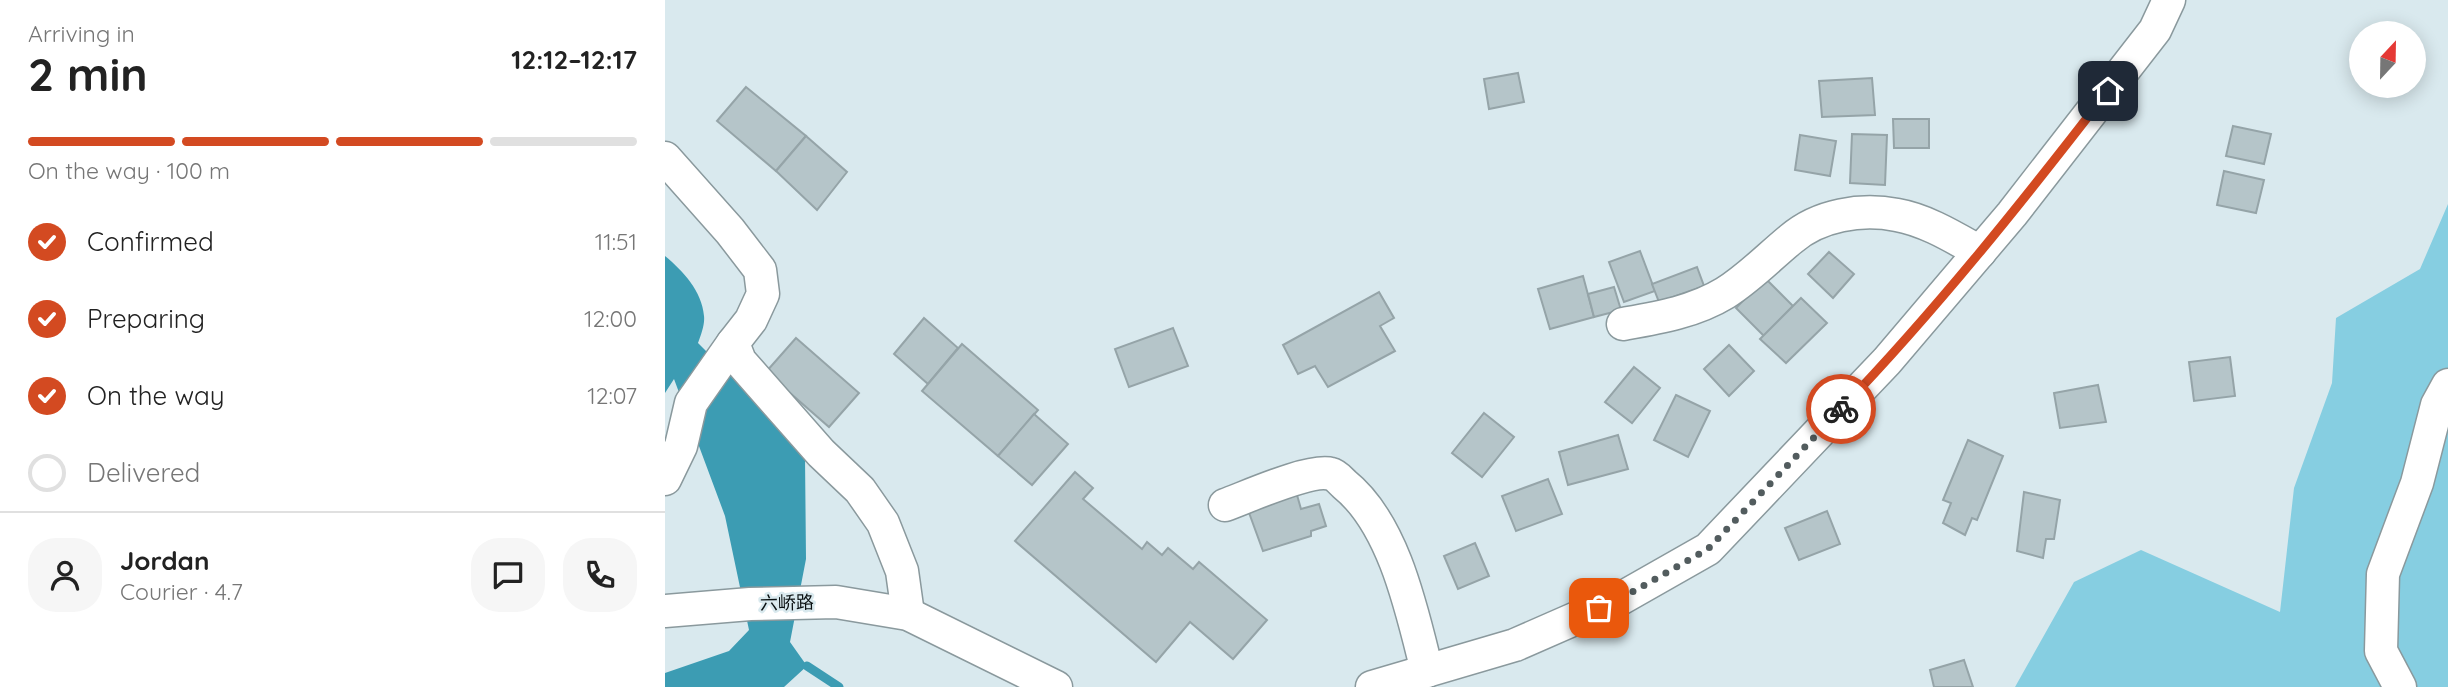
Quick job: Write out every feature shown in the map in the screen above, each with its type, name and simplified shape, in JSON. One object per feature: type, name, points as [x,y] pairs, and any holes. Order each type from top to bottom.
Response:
[{"type":"street","points":[[1372,687],[1515,645],[1620,599],[1708,549],[1887,361],[2013,214],[2155,30],[2169,0]]},
{"type":"street","points":[[665,159],[730,231],[760,270],[763,294],[751,320],[691,403],[681,446],[665,479]]},
{"type":"street","points":[[1623,324],[1676,314],[1724,294],[1761,267],[1793,237],[1835,215],[1898,215],[1941,231],[1980,251]]},
{"type":"street","points":[[733,343],[740,362],[821,453],[860,490],[883,523],[902,571],[908,614]]},
{"type":"street","points":[[2400,687],[2381,651],[2383,574],[2417,483],[2437,405],[2448,385]]},
{"type":"street","points":[[1225,505],[1310,474],[1332,474],[1360,496],[1385,540],[1408,593],[1427,671]]},
{"type":"street","name":"六峤路","points":[[665,611],[750,604],[836,602],[908,614],[1056,687]]},
{"type":"shaded area","points":[[2448,204],[2448,687],[2015,687],[2074,582],[2141,550],[2280,612],[2294,488],[2332,383],[2336,318],[2420,269]]},
{"type":"shaded area","points":[[665,256],[685,275],[700,298],[704,319],[698,343],[805,457],[806,559],[790,642],[807,666],[784,687],[665,687],[665,673],[729,651],[749,630],[725,516],[674,379],[665,393]]},
{"type":"building","points":[[1518,73],[1524,102],[1489,109],[1484,79]]},
{"type":"building","points":[[1872,78],[1875,115],[1822,117],[1819,81]]},
{"type":"building","points":[[746,87],[806,136],[776,171],[717,121]]},
{"type":"building","points":[[1893,119],[1929,119],[1929,148],[1894,148]]},
{"type":"building","points":[[2233,126],[2271,134],[2264,164],[2226,156]]},
{"type":"building","points":[[1852,134],[1887,135],[1885,185],[1850,183]]},
{"type":"building","points":[[1800,135],[1836,141],[1830,176],[1795,170]]},
{"type":"building","points":[[806,136],[847,172],[817,210],[776,171]]},
{"type":"building","points":[[2224,171],[2264,180],[2256,213],[2217,205]]},
{"type":"building","points":[[1640,251],[1655,291],[1624,302],[1609,262]]},
{"type":"building","points":[[1829,252],[1854,274],[1833,298],[1808,274]]},
{"type":"building","points":[[1697,267],[1704,286],[1659,302],[1652,284]]},
{"type":"building","points":[[1583,276],[1594,317],[1550,329],[1538,289]]},
{"type":"building","points":[[1765,278],[1793,306],[1764,336],[1736,308]]},
{"type":"building","points":[[1614,287],[1621,310],[1594,317],[1588,294]]},
{"type":"building","points":[[1379,292],[1394,318],[1380,326],[1395,351],[1328,387],[1315,366],[1298,374],[1283,345]]},
{"type":"building","points":[[1801,298],[1827,323],[1786,363],[1760,339]]},
{"type":"building","points":[[924,318],[958,348],[928,384],[894,354]]},
{"type":"building","points":[[1173,328],[1188,366],[1129,387],[1115,349]]},
{"type":"building","points":[[796,338],[859,393],[829,427],[766,372]]},
{"type":"building","points":[[962,344],[1038,410],[998,456],[922,391]]},
{"type":"building","points":[[1729,345],[1754,371],[1729,396],[1704,369]]},
{"type":"building","points":[[2230,357],[2235,396],[2194,401],[2189,362]]},
{"type":"building","points":[[1634,367],[1660,388],[1632,423],[1605,402]]},
{"type":"building","points":[[2098,385],[2106,422],[2060,428],[2054,393]]},
{"type":"building","points":[[1676,395],[1710,411],[1688,457],[1654,440]]},
{"type":"building","points":[[1484,413],[1514,437],[1482,477],[1452,453]]},
{"type":"building","points":[[1034,414],[1068,444],[1032,485],[998,456]]},
{"type":"building","points":[[1618,435],[1628,469],[1568,485],[1559,452]]},
{"type":"building","points":[[1968,440],[2003,456],[1977,520],[1972,518],[1965,535],[1943,523],[1951,503],[1943,500]]},
{"type":"building","points":[[1075,472],[1093,488],[1083,499],[1142,549],[1147,542],[1162,555],[1168,548],[1193,569],[1199,562],[1267,620],[1233,659],[1190,622],[1156,662],[1015,541]]},
{"type":"building","points":[[1548,479],[1562,514],[1516,531],[1502,496]]},
{"type":"building","points":[[2024,492],[2060,500],[2054,539],[2046,539],[2043,558],[2017,551]]},
{"type":"building","points":[[1297,495],[1301,509],[1319,504],[1326,526],[1311,531],[1311,536],[1263,551],[1248,510]]},
{"type":"building","points":[[1827,511],[1840,544],[1799,560],[1785,528]]},
{"type":"building","points":[[1475,543],[1489,576],[1458,589],[1444,556]]},
{"type":"building","points":[[1964,660],[1973,687],[1934,687],[1930,670]]},
{"type":"waterway","points":[[807,666],[839,687]]},
{"type":"way so far","points":[[1599,608],[1708,549],[1841,409]]},
{"type":"route","points":[[1841,409],[1887,361],[2013,214],[2108,91]]}]
